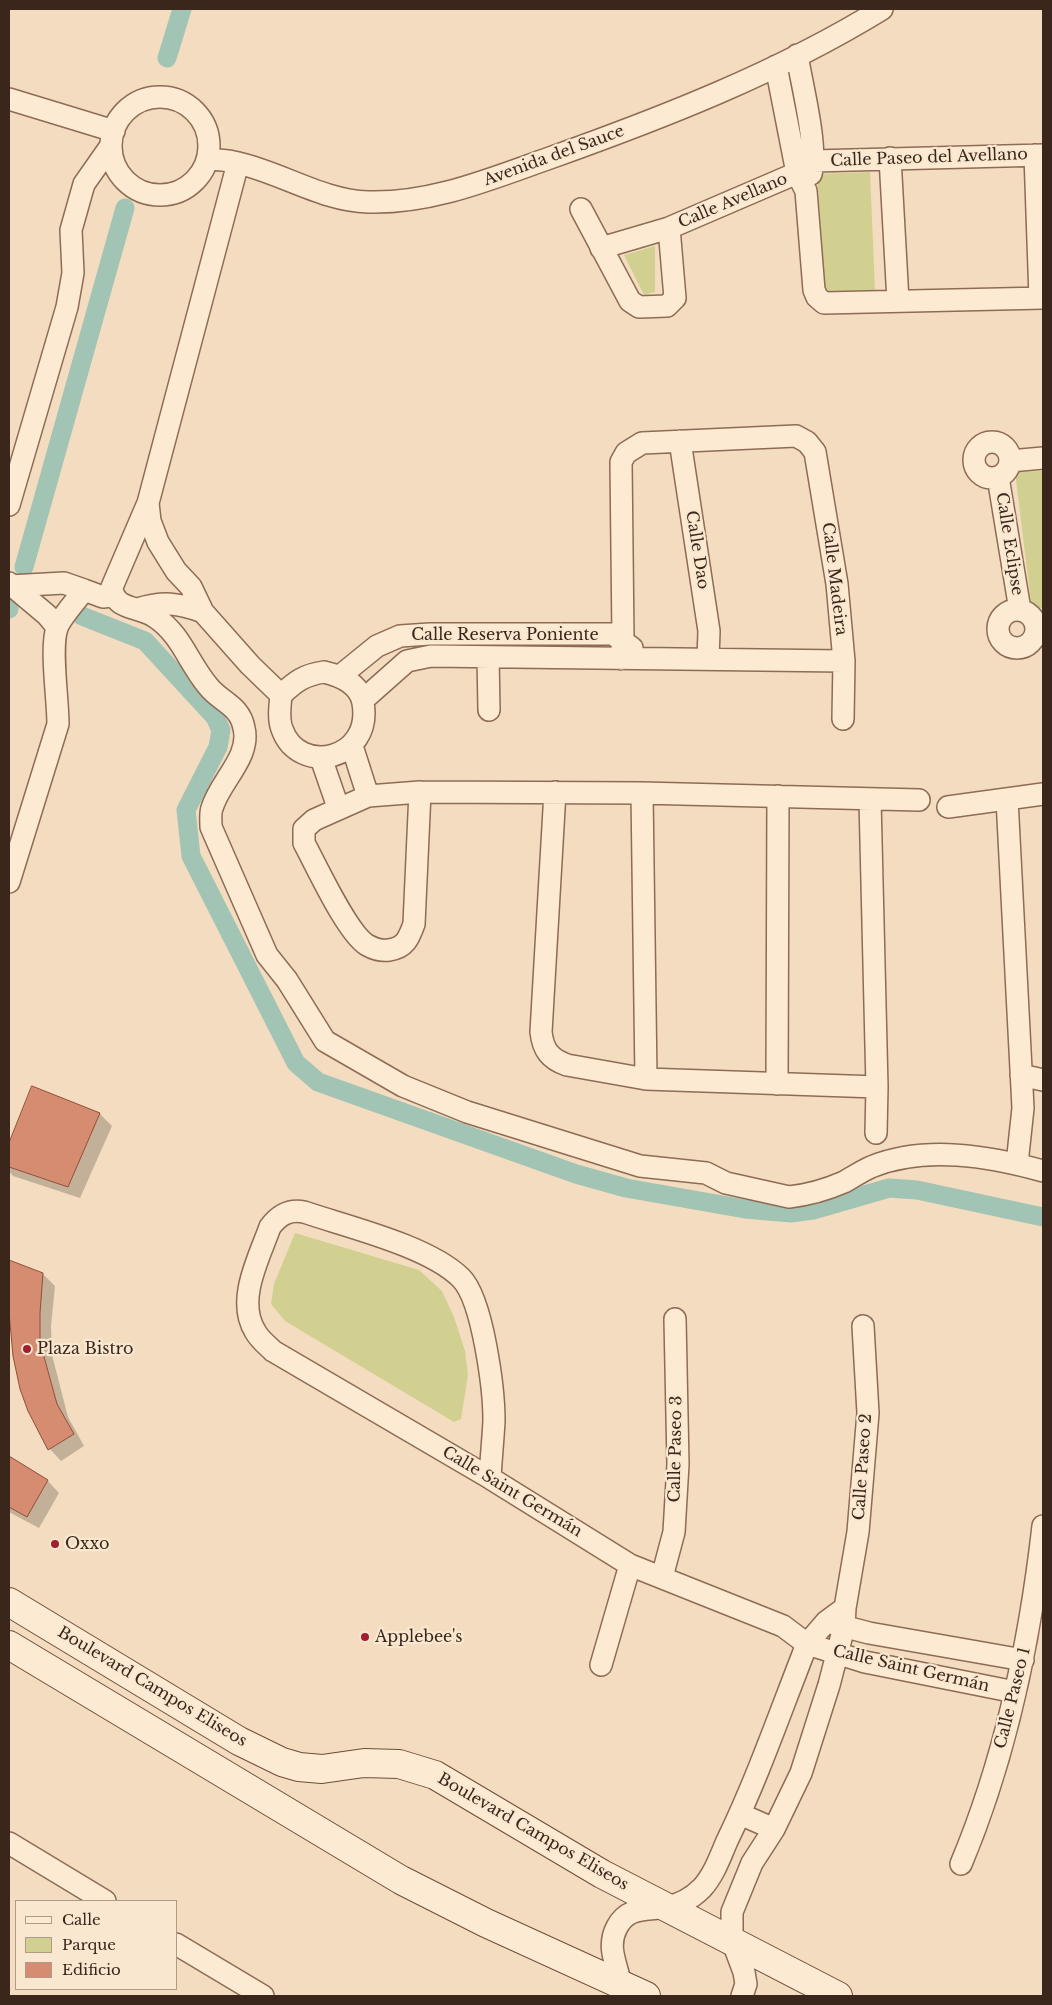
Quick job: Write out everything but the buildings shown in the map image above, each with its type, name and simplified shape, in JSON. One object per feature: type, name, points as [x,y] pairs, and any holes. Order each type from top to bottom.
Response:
[{"type":"main road","name":"Boulevard Campos Eliseos","points":[[9,1602],[239,1741],[282,1762],[299,1767],[322,1769],[364,1763],[399,1764],[435,1775],[602,1874],[838,1996]]},
{"type":"main road","points":[[9,1645],[400,1880],[622,1990],[646,1996]]},
{"type":"street","name":"Avenida del Sauce","points":[[208,158],[238,163],[342,199],[368,202],[424,198],[471,186],[579,148],[710,96],[776,66],[882,9]]},
{"type":"street","name":"Calle Paseo del Avellano","points":[[797,55],[814,290],[820,301],[824,303],[1042,298]]},
{"type":"street","name":"Calle Paseo del Avellano","points":[[776,66],[806,175]]},
{"type":"street","points":[[9,505],[67,307],[72,273],[71,230],[84,184],[112,139],[122,116],[134,105],[150,99],[166,98],[182,102],[196,112],[205,126],[210,142],[208,158],[202,173],[191,185],[178,192],[162,196],[147,194],[132,187],[121,176],[112,139]]},
{"type":"street","points":[[9,99],[112,139]]},
{"type":"street","name":"Calle Paseo del Avellano","points":[[806,175],[890,158],[1039,155]]},
{"type":"street","points":[[1039,155],[1042,298]]},
{"type":"street","points":[[890,158],[898,302]]},
{"type":"street","points":[[238,163],[148,503],[112,587],[112,596],[119,603],[153,615],[168,626],[208,687],[236,708],[240,716],[244,728],[244,749],[212,808],[211,827],[267,954],[287,980],[325,1041],[404,1086],[467,1112],[640,1166],[706,1173],[726,1183],[789,1197],[800,1196],[844,1182],[871,1167],[914,1155],[964,1156],[1017,1164],[1043,1171]]},
{"type":"street","name":"Calle Avellano","points":[[669,228],[675,298],[667,306],[634,306],[601,248],[669,228],[806,175]]},
{"type":"street","points":[[581,209],[601,248]]},
{"type":"street","name":"Calle Madeira","points":[[680,441],[796,436],[807,442],[815,452],[837,584],[844,660],[843,719]]},
{"type":"street","points":[[622,649],[620,462],[626,453],[642,443],[680,441]]},
{"type":"street","name":"Calle Dao","points":[[680,441],[709,631],[708,659]]},
{"type":"street","name":"Calle Eclipse","points":[[1033,617],[1004,469],[1043,458]]},
{"type":"street","points":[[148,503],[150,521],[158,542],[176,571],[191,587],[203,612],[250,665],[281,695],[280,714],[282,730],[291,744],[305,754],[321,758],[338,755],[352,746],[362,732],[365,716],[363,700],[354,686],[340,676],[324,672],[308,675],[281,695]]},
{"type":"street","points":[[9,585],[64,583],[103,597],[112,596]]},
{"type":"street","points":[[9,585],[34,604],[57,627]]},
{"type":"street","points":[[9,882],[58,724],[54,659],[57,627],[84,590]]},
{"type":"street","points":[[138,609],[156,603],[169,603],[181,604],[203,612]]},
{"type":"street","name":"Calle Reserva Poniente","points":[[340,676],[377,646],[400,636],[430,634],[613,634],[622,649]]},
{"type":"street","name":"Calle Reserva Poniente","points":[[363,700],[407,661],[431,656],[488,657],[622,649],[644,658],[844,660]]},
{"type":"street","points":[[488,657],[489,710]]},
{"type":"street","points":[[352,746],[368,796]]},
{"type":"street","points":[[321,758],[338,807]]},
{"type":"street","points":[[420,792],[414,924],[409,939],[397,948],[382,950],[366,945],[353,931],[304,842],[304,829],[314,820],[338,807],[368,796],[420,792],[555,792],[919,800]]},
{"type":"street","points":[[555,792],[541,1032],[542,1043],[548,1053],[562,1063],[646,1079],[877,1087]]},
{"type":"street","points":[[642,793],[646,1079]]},
{"type":"street","points":[[948,807],[1043,794]]},
{"type":"street","points":[[777,1084],[778,796]]},
{"type":"street","points":[[1007,799],[1023,1108],[1017,1164]]},
{"type":"street","points":[[870,800],[877,1087],[876,1133]]},
{"type":"street","points":[[1021,1075],[1043,1080]]},
{"type":"street","name":"Calle Saint Germán","points":[[490,1478],[494,1422],[492,1386],[479,1315],[463,1279],[444,1264],[423,1252],[304,1212],[286,1212],[275,1220],[270,1227],[250,1283],[248,1311],[255,1332],[273,1351],[490,1478],[630,1564],[783,1626],[807,1644],[837,1654],[865,1662],[1015,1692]]},
{"type":"street","name":"Calle Paseo 3","points":[[662,1577],[674,1532],[678,1464],[675,1320]]},
{"type":"street","name":"Calle Paseo 2","points":[[732,1940],[732,1912],[752,1863],[774,1829],[801,1773],[837,1654],[838,1619],[858,1532],[868,1413],[863,1326]]},
{"type":"street","name":"Calle Paseo 1","points":[[961,1864],[992,1781],[1023,1660],[1036,1592],[1043,1526]]},
{"type":"street","points":[[601,1665],[630,1564]]},
{"type":"street","points":[[622,1990],[612,1956],[611,1945],[618,1924],[634,1910],[666,1907],[685,1901],[703,1887],[740,1814],[807,1644],[838,1619]]},
{"type":"street","name":"Calle Saint Germán","points":[[783,1626],[838,1619],[1023,1660]]},
{"type":"street","points":[[740,1814],[774,1829]]},
{"type":"street","points":[[9,1843],[103,1900]]},
{"type":"street","points":[[723,1850],[752,1863]]},
{"type":"street","points":[[732,1940],[744,1972],[746,1984],[742,1996]]},
{"type":"street","points":[[178,1945],[263,1996]]},
{"type":"green space","points":[[870,172],[875,290],[825,291],[817,174]]},
{"type":"green space","points":[[655,246],[655,292],[644,295],[624,255]]},
{"type":"green space","points":[[1043,471],[1043,608],[1032,610],[1015,472]]},
{"type":"green space","points":[[295,1233],[419,1270],[442,1291],[454,1317],[465,1351],[468,1375],[461,1419],[454,1422],[285,1321],[271,1304],[274,1284]]},
{"type":"waterway","points":[[167,58],[182,9]]},
{"type":"waterway","points":[[24,567],[125,208]]},
{"type":"waterway","points":[[82,616],[145,641],[215,717],[221,730],[218,747],[186,810],[191,856],[296,1063],[318,1082],[576,1174],[626,1188],[745,1209],[791,1213],[813,1210],[889,1188],[917,1190],[1043,1217]]},
{"type":"place","name":"Plaza Bistro","points":[[27,1349]]},
{"type":"place","name":"Oxxo","points":[[55,1544]]},
{"type":"place","name":"Applebee's","points":[[365,1637]]}]
